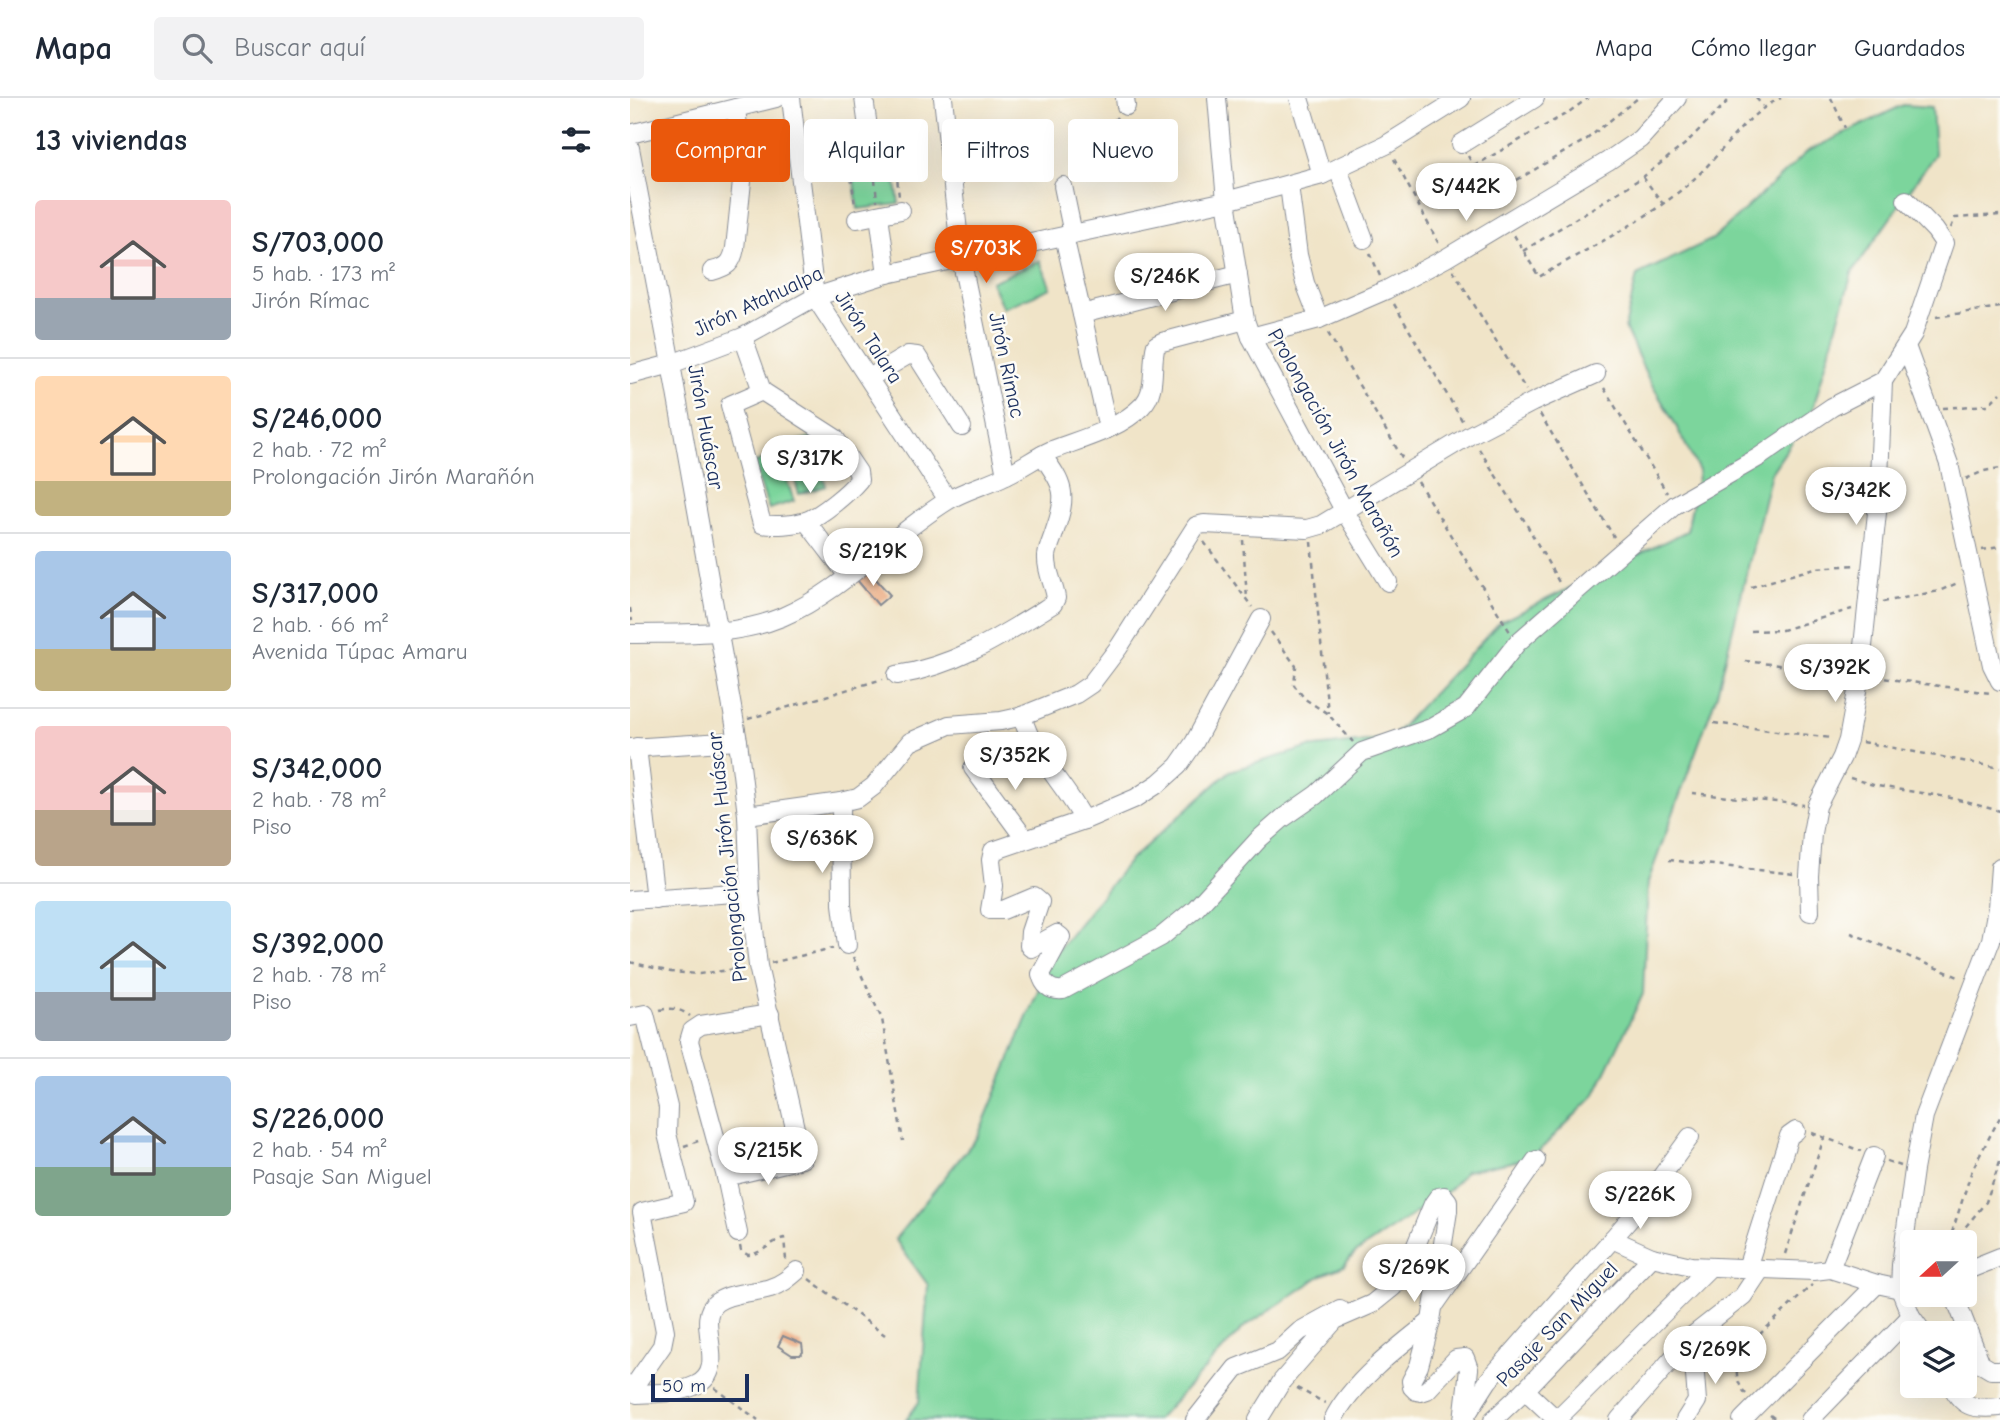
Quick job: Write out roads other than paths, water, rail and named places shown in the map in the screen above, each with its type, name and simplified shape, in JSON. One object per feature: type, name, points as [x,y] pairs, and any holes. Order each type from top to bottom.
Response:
[{"type":"street","points":[[630,134],[776,98]]},
{"type":"street","name":"Jirón Talara","points":[[791,98],[815,297],[948,500]]},
{"type":"street","points":[[864,98],[867,119]]},
{"type":"street","name":"Jirón Rímac","points":[[943,98],[961,258],[1006,475]]},
{"type":"street","name":"Prolongación Jirón Marañón","points":[[1217,98],[1226,201],[1248,329],[1345,512],[1388,582]]},
{"type":"street","points":[[1299,98],[1330,172],[1364,239]]},
{"type":"street","name":"Jirón Atahualpa","points":[[630,374],[671,364],[743,337],[815,297],[887,274],[1226,201],[1330,172],[1386,145],[1461,98]]},
{"type":"street","points":[[1461,144],[1535,98]]},
{"type":"street","points":[[630,634],[719,632],[751,627],[783,616],[848,576],[948,500],[1006,475],[1042,454],[1108,428],[1133,414],[1151,393],[1156,345],[1319,319],[1386,290],[1446,258],[1608,161],[1640,139],[1677,98]]},
{"type":"street","points":[[712,271],[728,266],[733,259],[735,248],[743,172],[736,108]]},
{"type":"street","name":"Jirón Huáscar","points":[[630,148],[719,632]]},
{"type":"street","points":[[1289,185],[1298,255],[1319,319]]},
{"type":"street","points":[[1063,186],[1082,314],[1108,428]]},
{"type":"street","points":[[1261,619],[1194,743],[1178,766],[1159,783],[1136,798],[1084,820],[993,851],[991,860],[994,886],[990,910],[1003,911],[1034,897],[1038,898],[1040,902],[1027,943],[1031,948],[1057,934],[1061,937],[1041,974],[1048,987],[1063,990],[1161,937],[1195,909],[1259,839],[1316,795],[1362,752],[1431,728],[1466,708],[1517,643],[1675,505],[1759,457],[1832,407],[1882,381],[1906,346],[1919,319],[1944,243],[1906,200]]},
{"type":"street","points":[[857,219],[901,210]]},
{"type":"street","points":[[879,215],[887,274]]},
{"type":"street","points":[[1082,314],[1238,274]]},
{"type":"street","points":[[743,337],[762,391],[835,438],[858,472],[859,481],[851,490],[806,521],[771,526],[762,524],[730,405],[762,391]]},
{"type":"street","points":[[1906,346],[1955,487],[1992,665],[2000,681]]},
{"type":"street","points":[[869,378],[908,355],[917,356],[962,427]]},
{"type":"street","points":[[747,815],[858,798],[874,786],[911,742],[948,725],[1001,721],[1022,716],[1076,694],[1091,684],[1119,647],[1194,528],[1204,524],[1310,528],[1321,525],[1410,470],[1533,402],[1596,374]]},
{"type":"street","points":[[1810,912],[1809,876],[1817,806],[1848,740],[1860,675],[1878,503],[1882,381]]},
{"type":"street","points":[[897,675],[943,665],[1007,632],[1053,604],[1056,598],[1048,574],[1047,554],[1063,506],[1064,492],[1058,477],[1042,454]]},
{"type":"street","points":[[806,521],[848,576]]},
{"type":"street","name":"Prolongación Jirón Huáscar","points":[[719,632],[737,732],[747,815],[750,892],[758,966],[802,1159],[726,1177]]},
{"type":"street","points":[[1022,716],[1027,734],[1036,750],[1072,797],[1084,820]]},
{"type":"street","points":[[655,899],[633,748],[737,732]]},
{"type":"street","points":[[973,768],[1025,839]]},
{"type":"street","points":[[841,802],[842,904],[847,945]]},
{"type":"street","points":[[1906,1230],[1924,1116],[1991,940],[2000,867]]},
{"type":"street","points":[[630,900],[750,892]]},
{"type":"street","points":[[738,1233],[726,1177],[689,1041],[692,1031],[701,1025],[770,1014]]},
{"type":"street","points":[[637,1015],[668,1107],[667,1134],[684,1202],[642,1212],[665,1331],[662,1346],[632,1385],[638,1389],[637,1394],[673,1392],[698,1385],[709,1374],[712,1359],[708,1316],[711,1308],[718,1301],[772,1288],[791,1276]]},
{"type":"street","points":[[1619,1420],[1692,1336],[1742,1296],[1763,1269],[1789,1136],[1796,1131]]},
{"type":"street","points":[[1463,1420],[1489,1381],[1635,1213],[1690,1137]]},
{"type":"street","points":[[1830,1269],[1874,1156]]},
{"type":"street","points":[[1335,1415],[1395,1349],[1432,1314],[1536,1160]]},
{"type":"street","points":[[1258,1420],[1282,1381],[1335,1320],[1372,1304],[1393,1287],[1405,1272],[1433,1205],[1438,1197],[1444,1196],[1448,1201],[1448,1211],[1432,1314],[1419,1366],[1411,1381],[1412,1387],[1421,1392],[1427,1390],[1456,1359],[1465,1358],[1469,1369],[1463,1420]]},
{"type":"street","points":[[1612,1239],[1652,1257],[1692,1266],[1830,1269],[1900,1289]]},
{"type":"street","name":"Pasaje San Miguel","points":[[1493,1420],[1652,1257]]},
{"type":"street","points":[[1978,1266],[2000,1257]]},
{"type":"street","points":[[1525,1390],[1556,1420],[1709,1268]]},
{"type":"street","points":[[1742,1420],[1877,1284]]},
{"type":"street","points":[[1907,1307],[1915,1321]]},
{"type":"street","points":[[1959,1307],[1981,1364],[1991,1370],[2000,1370]]},
{"type":"street","points":[[1195,1420],[1236,1367],[1278,1351],[1300,1332],[1334,1310],[1341,1308],[1357,1311]]},
{"type":"street","points":[[1810,1420],[1911,1316]]},
{"type":"street","points":[[1685,1420],[1697,1401],[1692,1336]]},
{"type":"street","points":[[1958,1398],[1965,1404],[1986,1408],[2000,1407]]},
{"type":"street","points":[[1994,1420],[2000,1416]]}]
